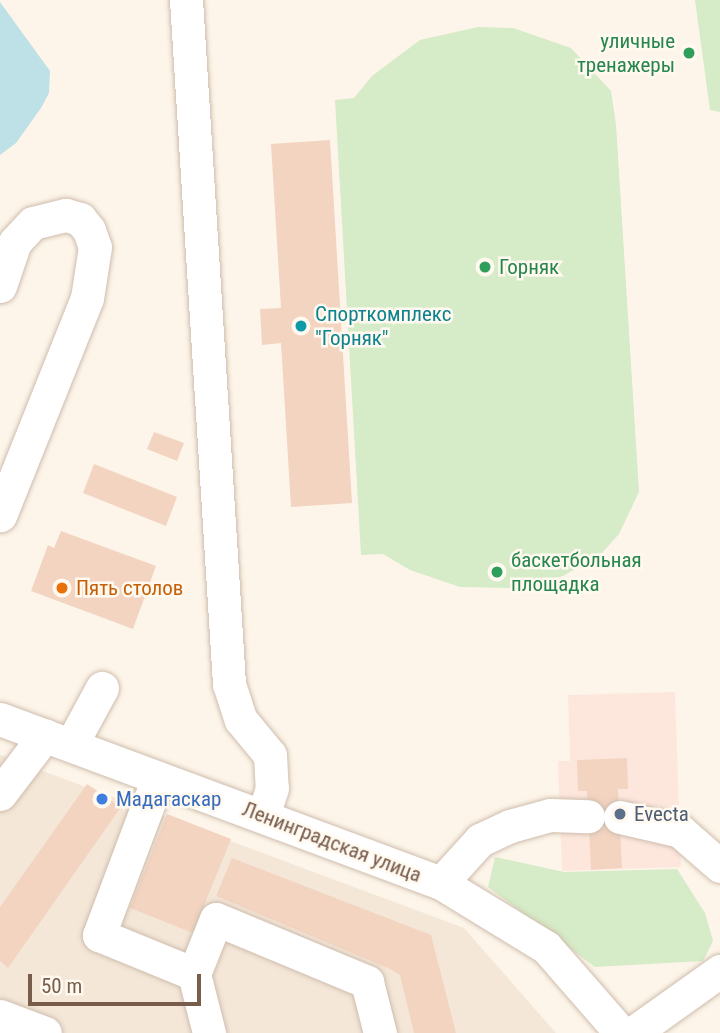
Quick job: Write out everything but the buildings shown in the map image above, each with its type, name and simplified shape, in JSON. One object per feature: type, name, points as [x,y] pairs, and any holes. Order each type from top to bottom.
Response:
[{"type":"street","points":[[186,0],[229,684],[241,720],[270,755],[272,788],[263,816]]},
{"type":"street","points":[[0,285],[15,242],[33,223],[66,215],[80,219],[89,230],[95,247],[87,298],[0,515]]},
{"type":"street","points":[[0,794],[58,740],[102,688]]},
{"type":"street","name":"Ленинградская улица","points":[[0,719],[441,883],[546,947],[621,1033]]},
{"type":"street","points":[[158,778],[99,935],[194,974]]},
{"type":"street","points":[[441,883],[480,840],[550,816],[604,816],[680,831],[720,866]]},
{"type":"street","points":[[209,1033],[194,974],[216,919],[367,982],[380,1033]]},
{"type":"street","points":[[634,1033],[720,971]]},
{"type":"street","points":[[0,1016],[45,1033]]},
{"type":"shaded area","name":"Evecta","points":[[675,692],[681,867],[562,871],[558,761],[570,761],[568,695]]},
{"type":"shaded area","points":[[0,755],[464,928],[556,1033],[0,1033]]},
{"type":"green space","points":[[695,0],[720,0],[720,112],[710,110]]},
{"type":"green space","name":"Горняк","points":[[478,27],[513,28],[571,48],[611,91],[616,125],[639,492],[619,534],[601,554],[563,576],[514,588],[460,587],[410,570],[383,554],[361,555],[335,100],[354,98],[372,76],[420,40]]},
{"type":"green space","points":[[495,857],[564,872],[677,869],[705,913],[713,941],[703,961],[595,967],[488,887]]},
{"type":"water","points":[[0,2],[50,71],[49,93],[41,108],[16,143],[0,155]]},
{"type":"place","name":"уличные тренажеры","points":[[689,53]]},
{"type":"place","name":"Горняк","points":[[485,267]]},
{"type":"place","name":"Спорткомплекс \"Горняк\"","points":[[301,326]]},
{"type":"place","name":"баскетбольная площадка","points":[[497,572]]},
{"type":"place","name":"Пять столов","points":[[62,588]]},
{"type":"place","name":"Мадагаскар","points":[[102,799]]},
{"type":"place","name":"Evecta","points":[[620,814]]}]
